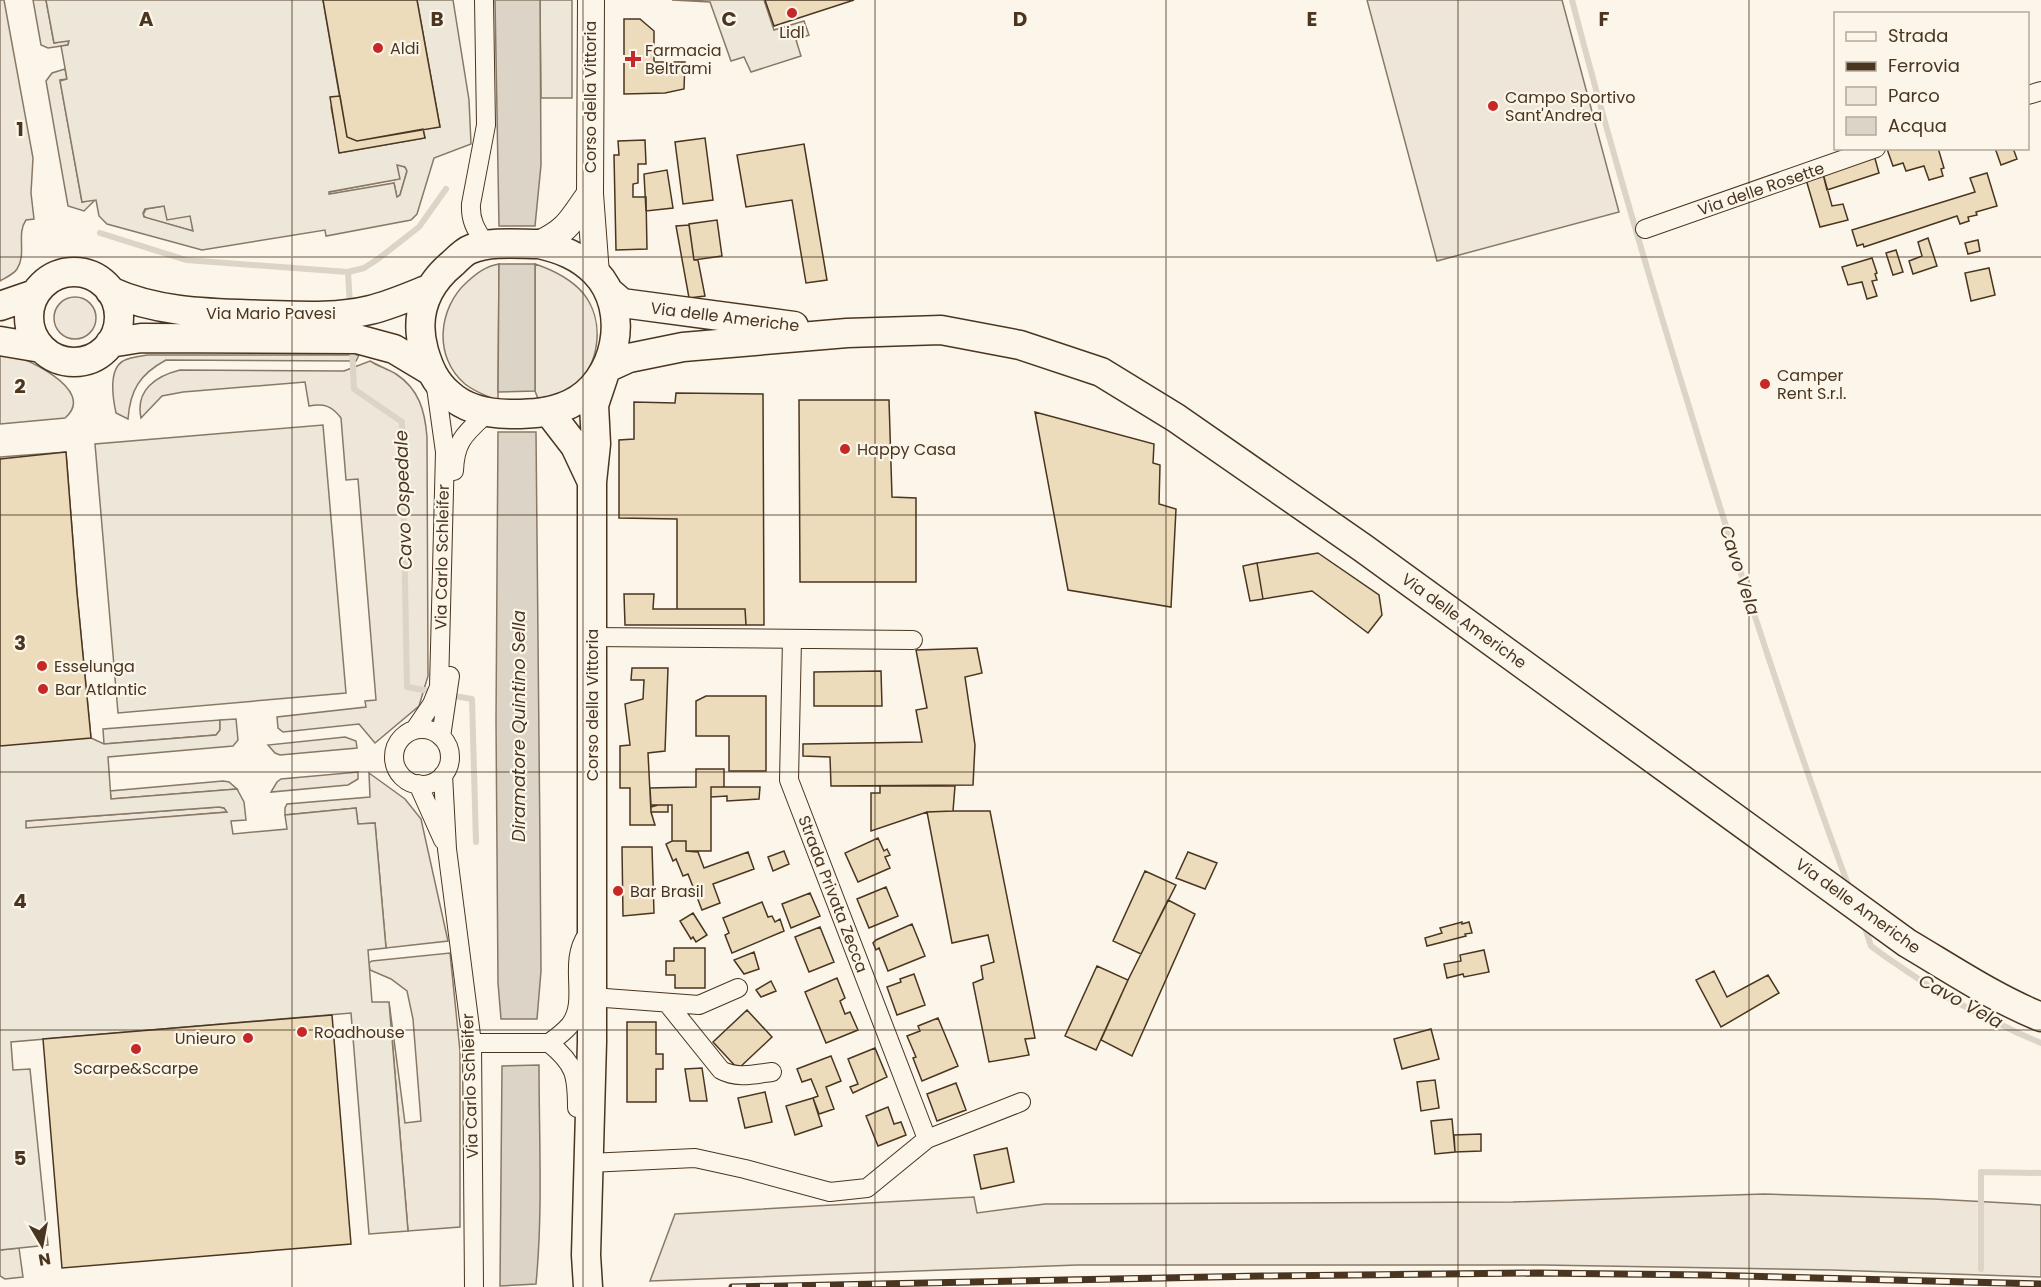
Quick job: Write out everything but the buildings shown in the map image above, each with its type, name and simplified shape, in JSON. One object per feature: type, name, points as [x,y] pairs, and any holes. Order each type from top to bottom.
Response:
[{"type":"main road","name":"Corso della Vittoria","points":[[591,0],[590,194],[602,282]]},
{"type":"main road","points":[[539,244],[559,234],[571,222],[590,194]]},
{"type":"main road","points":[[539,244],[561,249],[580,259],[602,282],[614,310],[616,330],[614,349],[606,370],[590,390],[571,404],[544,413],[493,414],[466,406],[449,394],[432,374],[421,339],[422,304],[441,272],[470,249],[493,245],[539,244]]},
{"type":"main road","points":[[0,341],[41,348],[61,360],[79,361],[96,356],[110,343],[119,317],[117,303],[102,282],[91,275],[78,272],[53,277],[43,284],[35,294],[29,308],[29,322],[33,336],[41,348]]},
{"type":"main road","name":"Via delle Americhe","points":[[602,282],[622,303],[847,333]]},
{"type":"main road","name":"Via Mario Pavesi","points":[[110,343],[141,338],[352,326],[392,304],[431,288]]},
{"type":"main road","name":"Via Mario Pavesi","points":[[110,291],[133,302],[198,313],[308,316],[352,326],[432,374]]},
{"type":"main road","points":[[0,306],[35,294]]},
{"type":"main road","name":"Via delle Americhe","points":[[606,370],[629,358],[683,347],[847,333],[941,330],[1020,345],[1101,372],[1176,418],[1353,541],[1907,943],[2026,1012],[2041,1017]]},
{"type":"main road","name":"Corso della Vittoria","points":[[588,1287],[586,1255],[592,997],[592,482],[596,444],[594,405],[606,370]]},
{"type":"main road","name":"Corso della Vittoria","points":[[544,413],[575,446],[592,482]]},
{"type":"street","points":[[484,0],[486,125],[471,216],[473,225],[493,245]]},
{"type":"street","name":"Via delle Rosette","points":[[1646,229],[1870,150]]},
{"type":"street","name":"Via Carlo Schleifer","points":[[432,374],[445,452],[441,737]]},
{"type":"street","name":"Via Carlo Schleifer","points":[[442,694],[455,453],[462,439],[493,414]]},
{"type":"street","points":[[592,637],[913,640]]},
{"type":"street","name":"Strada Privata Zecca","points":[[792,640],[789,780],[927,1139]]},
{"type":"street","points":[[415,729],[429,730],[441,737],[447,744],[450,760],[443,775],[436,781],[418,784],[409,782],[397,769],[394,752],[402,736],[415,729],[442,694]]},
{"type":"street","points":[[443,775],[447,849]]},
{"type":"street","points":[[418,784],[447,849]]},
{"type":"street","name":"Via Carlo Schleifer","points":[[447,849],[472,1043],[474,1287]]},
{"type":"street","name":"Corso della Vittoria","points":[[590,1155],[577,1118],[577,1087],[574,1071],[564,1055],[549,1043],[572,1023],[578,1003],[577,959],[582,942],[592,928]]},
{"type":"street","points":[[592,997],[699,1005],[738,988]]},
{"type":"street","points":[[667,1003],[721,1070],[738,1076],[772,1072]]},
{"type":"street","points":[[472,1043],[549,1043]]},
{"type":"street","points":[[590,1155],[695,1158],[830,1192],[867,1188],[927,1139],[1022,1102]]},
{"type":"green space","points":[[0,0],[4,0],[33,158],[31,193],[34,219],[26,220],[23,226],[21,257],[17,269],[0,281]]},
{"type":"green space","points":[[33,0],[46,0],[54,43],[69,40],[68,45],[48,48],[41,45]]},
{"type":"green space","name":"Campo Sportivo Sant'Andrea","points":[[1367,0],[1562,0],[1619,212],[1437,261]]},
{"type":"green space","points":[[65,69],[67,79],[60,80],[82,202],[96,199],[84,211],[68,206],[46,81],[52,73]]},
{"type":"green space","points":[[397,164],[405,167],[407,171],[397,198],[394,183],[329,195],[329,192],[399,179]]},
{"type":"green space","points":[[164,206],[191,216],[193,231],[146,218],[143,215],[146,209]]},
{"type":"green space","points":[[499,264],[498,401],[469,387],[455,373],[444,347],[443,333],[445,319],[457,293],[478,273]]},
{"type":"green space","points":[[535,264],[561,275],[583,293],[595,316],[597,329],[594,354],[582,377],[565,391],[539,401],[535,391]]},
{"type":"green space","points":[[75,297],[90,303],[96,318],[90,333],[75,339],[60,333],[54,318],[60,303]]},
{"type":"green space","points":[[0,350],[39,367],[65,385],[72,396],[73,407],[65,418],[0,424]]},
{"type":"green space","points":[[147,355],[359,355],[356,361],[166,360],[149,371],[138,384],[131,400],[128,419],[116,413],[113,385],[115,371],[118,365],[125,360]]},
{"type":"green space","points":[[370,361],[396,374],[410,387],[419,401],[425,418],[427,437],[428,676],[419,706],[375,743],[359,724],[283,732],[278,728],[277,717],[366,707],[365,701],[376,700],[358,479],[346,480],[341,418],[327,406],[309,406],[305,382],[183,392],[162,396],[141,418],[140,408],[144,392],[149,386],[163,376],[180,370],[344,371]]},
{"type":"green space","points":[[220,720],[220,730],[216,735],[104,744],[103,729]]},
{"type":"green space","points":[[345,737],[356,741],[357,748],[280,755],[268,745]]},
{"type":"green space","points":[[358,772],[358,779],[348,785],[271,792],[281,779]]},
{"type":"green space","points":[[369,773],[405,799],[421,819],[448,941],[386,948],[375,823],[358,824],[356,808],[285,815],[287,804],[370,797]]},
{"type":"green space","points":[[229,782],[237,789],[111,799],[110,791]]},
{"type":"green space","points":[[219,807],[228,812],[26,829],[25,821]]},
{"type":"green space","points":[[450,953],[460,1051],[460,1227],[408,1231],[389,1002],[405,1123],[421,1121],[413,1019],[407,991],[391,979],[370,970],[369,963]]},
{"type":"green space","points":[[1764,1194],[2041,1205],[2041,1277],[1831,1270],[1543,1265],[1077,1265],[650,1281],[675,1214],[974,1197],[977,1213],[1045,1204],[1513,1202]]},
{"type":"green space","points":[[19,1248],[23,1277],[5,1279],[0,1276],[0,1250]]},
{"type":"shaded area","points":[[46,0],[323,0],[341,105],[331,107],[340,153],[425,138],[423,129],[440,127],[417,0],[453,0],[469,100],[471,144],[434,158],[417,214],[411,220],[326,236],[325,230],[202,250],[107,224],[99,216],[96,200],[82,202],[60,81],[67,79],[61,46],[68,45],[69,41],[54,43]],"holes":[[[397,165],[405,167],[407,171],[400,195],[397,197],[394,183],[329,194],[329,192],[400,179]],[[164,206],[167,220],[190,216],[193,231],[144,217],[145,209]]]},
{"type":"shaded area","points":[[540,0],[572,0],[572,98],[541,98]]},
{"type":"shaded area","points":[[672,0],[764,0],[774,30],[804,21],[809,35],[796,40],[801,56],[751,72],[744,57],[731,61],[710,2]]},
{"type":"shaded area","points":[[323,425],[346,693],[118,713],[95,444]]},
{"type":"shaded area","points":[[66,452],[91,738],[104,744],[216,735],[220,730],[220,720],[236,719],[238,740],[233,746],[108,757],[111,799],[237,789],[244,802],[246,820],[231,821],[233,834],[287,829],[285,815],[356,808],[358,824],[375,823],[386,948],[368,950],[372,1002],[389,1002],[408,1231],[369,1234],[351,1013],[11,1042],[13,1070],[30,1069],[48,1245],[0,1250],[0,457]],"holes":[[[224,808],[227,812],[26,828],[26,821]]]},
{"type":"water","points":[[495,0],[540,0],[541,165],[535,226],[499,226]]},
{"type":"water","points":[[499,264],[535,264],[535,391],[498,392]]},
{"type":"water","name":"Diramatore Quintino Sella","points":[[498,432],[536,432],[541,971],[537,1019],[501,1019],[498,983],[496,721]]},
{"type":"water","points":[[539,1065],[540,1202],[536,1284],[500,1286],[502,1066]]},
{"type":"waterway","name":"Cavo Vela","points":[[1572,0],[1629,206],[1709,470],[1786,711],[1850,890]]},
{"type":"waterway","name":"Cavo Ospedale","points":[[100,233],[186,260],[348,272],[364,268],[419,227],[446,189]]},
{"type":"waterway","name":"Cavo Ospedale","points":[[348,272],[350,306]]},
{"type":"waterway","name":"Cavo Ospedale","points":[[352,346],[354,389],[402,422],[407,687],[435,692]]},
{"type":"waterway","name":"Cavo Ospedale","points":[[448,695],[472,699],[476,842]]},
{"type":"waterway","name":"Cavo Vela","points":[[1864,925],[1871,946],[1942,995],[2041,1043]]},
{"type":"waterway","name":"Cavo Vela","points":[[1981,1269],[1981,1172],[2041,1173]]},
{"type":"railway","points":[[732,1287],[1537,1273],[2041,1284]]},
{"type":"place","name":"Lidl","points":[[792,13]]},
{"type":"place","name":"Aldi","points":[[378,48]]},
{"type":"place","name":"Farmacia Beltrami","points":[[633,59]]},
{"type":"place","name":"Campo Sportivo Sant'Andrea","points":[[1493,106]]},
{"type":"place","name":"Camper Rent S.r.l.","points":[[1765,384]]},
{"type":"place","name":"Happy Casa","points":[[845,449]]},
{"type":"place","name":"Esselunga","points":[[42,666]]},
{"type":"place","name":"Bar Atlantic","points":[[43,689]]},
{"type":"place","name":"Bar Brasil","points":[[618,891]]},
{"type":"place","name":"Roadhouse","points":[[302,1032]]},
{"type":"place","name":"Unieuro","points":[[248,1038]]},
{"type":"place","name":"Scarpe&Scarpe","points":[[136,1049]]}]
